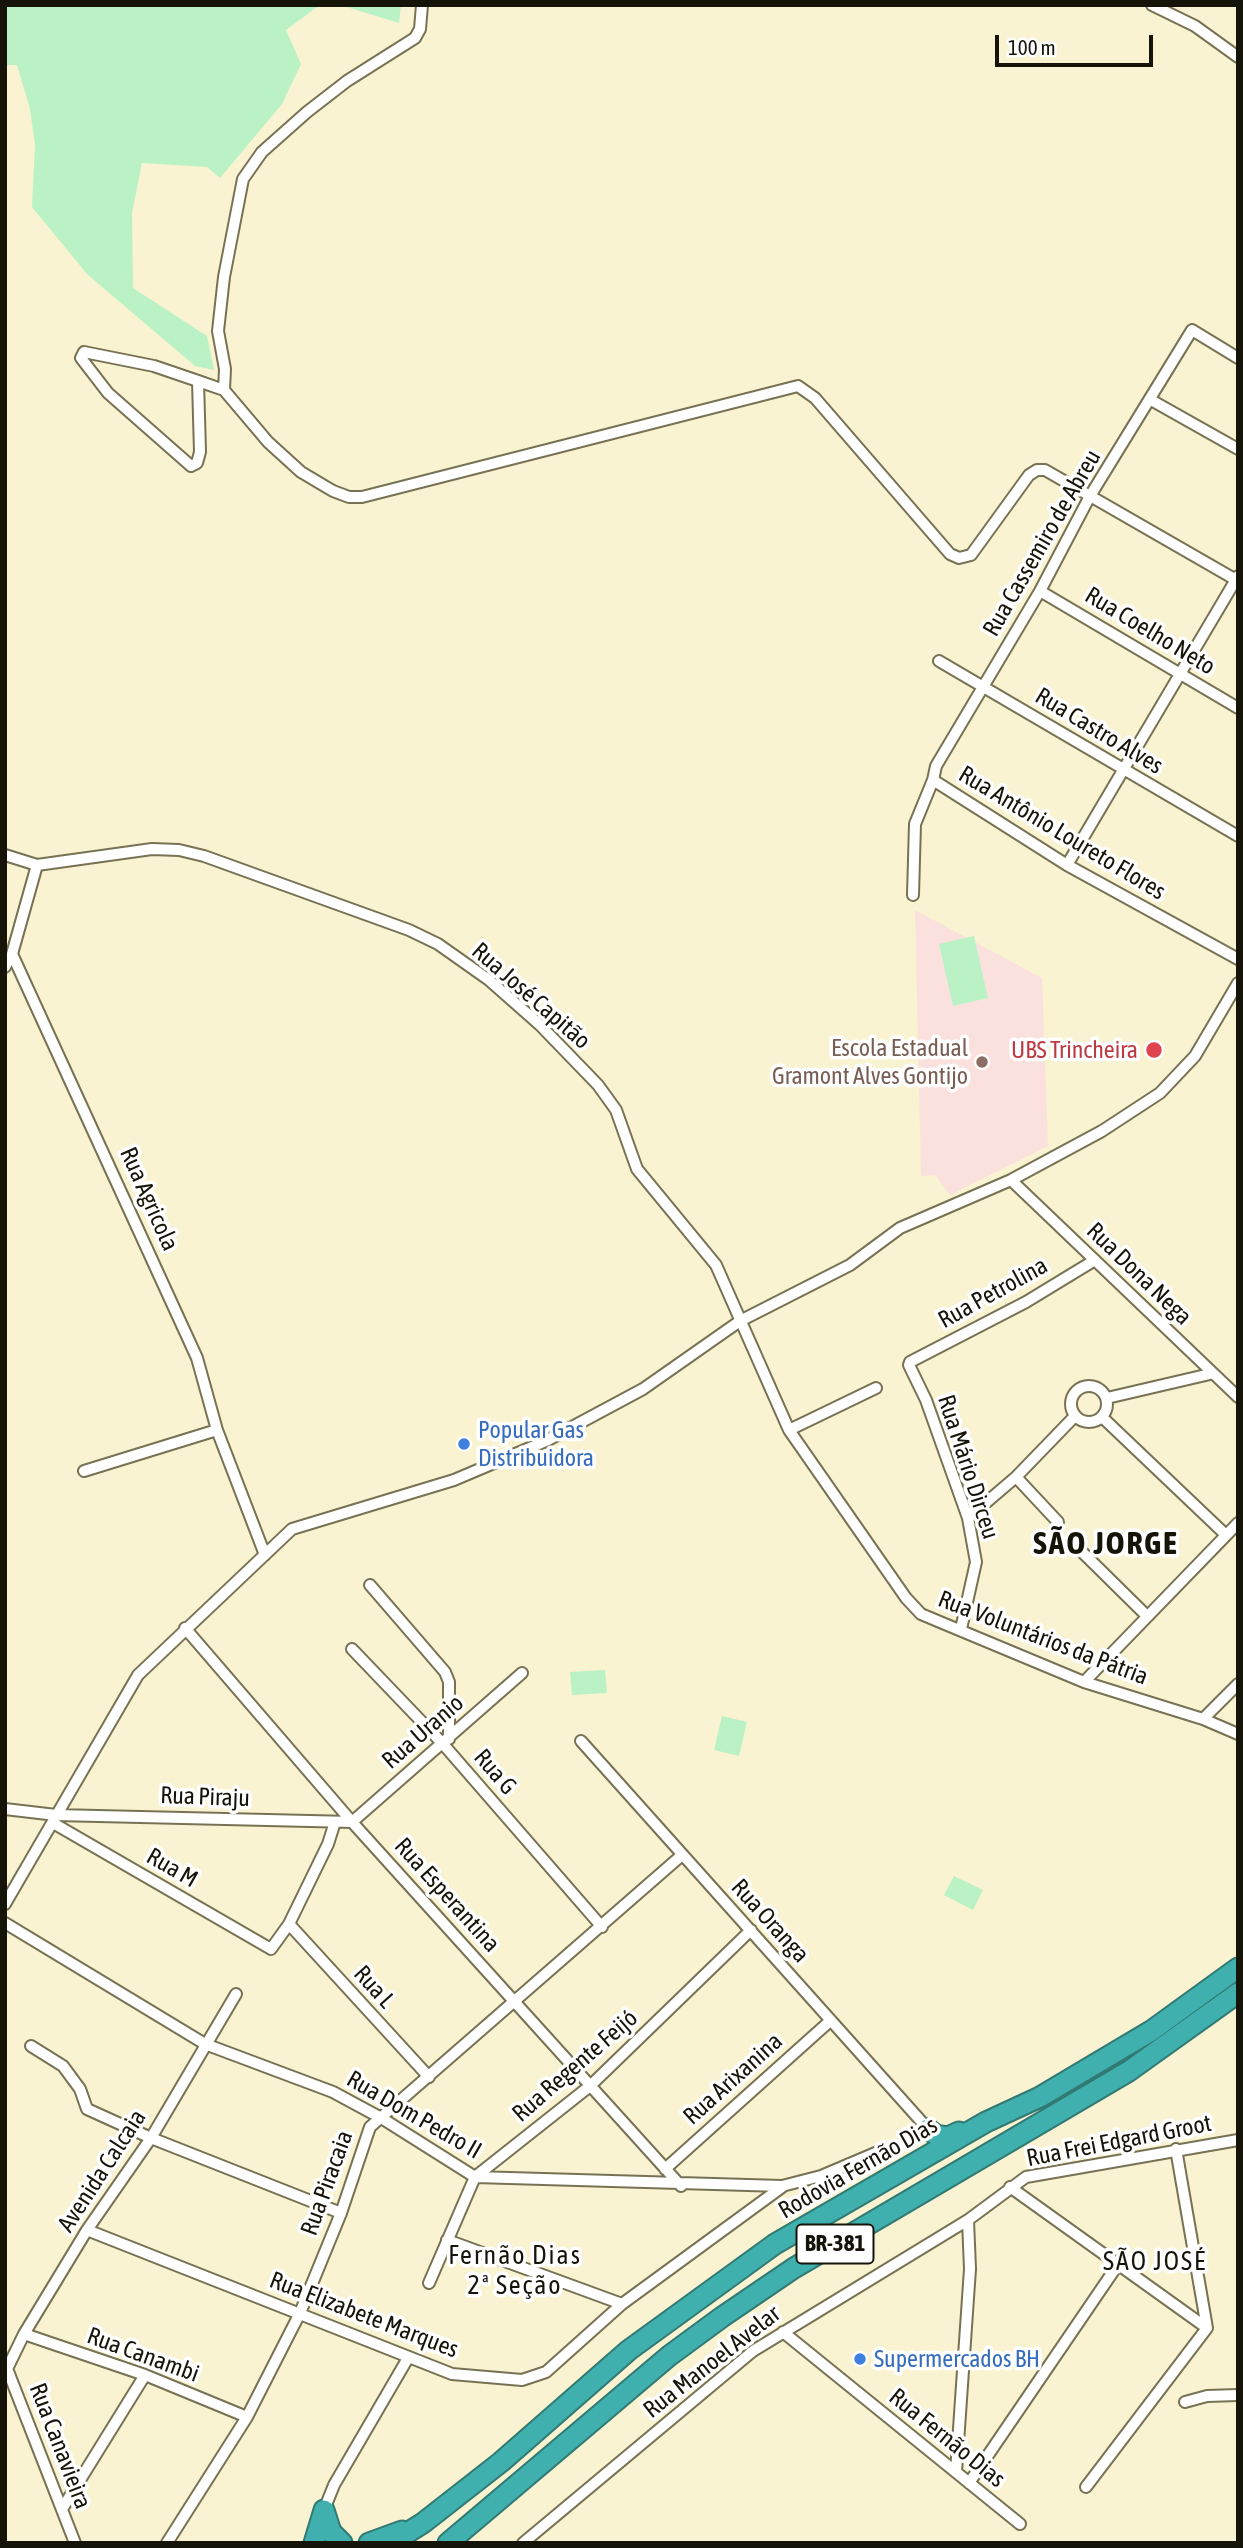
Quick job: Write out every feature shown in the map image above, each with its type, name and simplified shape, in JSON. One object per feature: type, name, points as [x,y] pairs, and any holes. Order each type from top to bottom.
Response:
[{"type":"highway","name":"Rodovia Fernão Dias","points":[[391,2543],[423,2524],[501,2462],[629,2350],[708,2290],[775,2244],[986,2122],[1040,2097],[1151,2031],[1238,1968]]},
{"type":"highway","name":"BR-381","points":[[448,2543],[669,2356],[722,2318],[794,2268],[1129,2071],[1238,1993]]},
{"type":"highway","points":[[929,2129],[936,2135],[948,2137],[986,2122]]},
{"type":"highway","points":[[314,2543],[324,2510]]},
{"type":"highway","points":[[324,2510],[331,2532],[342,2543]]},
{"type":"highway","points":[[369,2543],[423,2524]]},
{"type":"street","points":[[224,390],[225,369],[218,331],[228,253],[243,179],[262,152],[307,111],[347,81],[415,38],[420,29],[422,5]]},
{"type":"street","points":[[1152,5],[1195,26],[1238,57]]},
{"type":"street","name":"Rua Cassemiro de Abreu","points":[[933,780],[936,766],[1040,590],[1090,496],[1192,330],[1238,358]]},
{"type":"street","points":[[198,380],[200,452],[197,463],[191,466],[108,393],[81,358],[84,352],[154,366],[198,380],[224,390],[268,442],[301,472],[333,491],[362,497],[798,386],[814,398],[946,550],[959,558],[975,552],[1029,475],[1037,470],[1045,470],[1237,579],[1067,865]]},
{"type":"street","points":[[1151,400],[1238,449]]},
{"type":"street","name":"Rua Coelho Neto","points":[[1040,590],[1238,708]]},
{"type":"street","name":"Rua Castro Alves","points":[[939,662],[1238,836]]},
{"type":"street","name":"Rua Antônio Loureto Flores","points":[[913,895],[915,824],[933,780],[1067,865],[1238,959]]},
{"type":"street","name":"Rua José Capitão","points":[[5,855],[37,865],[152,849],[179,850],[396,925],[438,944],[499,989],[540,1025],[598,1085],[616,1110],[637,1169],[716,1265],[740,1321]]},
{"type":"street","points":[[5,967],[12,954],[37,865]]},
{"type":"street","name":"Rua Agricola","points":[[12,954],[197,1358],[218,1430],[265,1555]]},
{"type":"street","points":[[5,1904],[138,1675],[292,1529],[454,1480],[546,1441],[643,1389],[740,1321],[850,1265],[900,1228],[1011,1180],[1102,1131],[1160,1093],[1195,1056],[1238,983]]},
{"type":"street","name":"Rua Dona Nega","points":[[1011,1180],[1210,1374],[1238,1397]]},
{"type":"street","name":"Rua Petrolina","points":[[910,1362],[1026,1302],[1095,1260]]},
{"type":"street","name":"Rua Voluntários da Pátria","points":[[740,1321],[789,1430],[906,1598],[922,1614],[1084,1682],[1203,1719],[1238,1734]]},
{"type":"street","name":"Rua Mário Dirceu","points":[[910,1362],[968,1518],[976,1562],[961,1629]]},
{"type":"street","points":[[1107,1398],[1210,1374]]},
{"type":"street","points":[[1094,1387],[1107,1398],[1107,1408],[1102,1417],[1091,1423],[1075,1416],[1071,1405],[1078,1390],[1094,1387]]},
{"type":"street","points":[[789,1430],[876,1388]]},
{"type":"street","points":[[968,1518],[1016,1477],[1075,1416]]},
{"type":"street","points":[[1102,1417],[1226,1535]]},
{"type":"street","points":[[84,1471],[218,1430]]},
{"type":"street","points":[[1016,1477],[1058,1522]]},
{"type":"street","points":[[1084,1682],[1238,1523]]},
{"type":"street","points":[[1077,1547],[1147,1616]]},
{"type":"street","points":[[370,1585],[445,1672],[449,1682],[446,1742]]},
{"type":"street","name":"Rua Esperantina","points":[[185,1628],[352,1822],[681,2186]]},
{"type":"street","name":"Rua G","points":[[352,1649],[446,1742],[603,1927]]},
{"type":"street","name":"Rua Uranio","points":[[352,1822],[522,1673]]},
{"type":"street","points":[[1203,1719],[1238,1684]]},
{"type":"street","name":"Rua Oranga","points":[[582,1741],[929,2129]]},
{"type":"street","name":"Rua Piraju","points":[[5,1809],[55,1819],[352,1822]]},
{"type":"street","name":"Rua M","points":[[55,1819],[271,1949],[289,1924]]},
{"type":"street","points":[[289,1924],[328,1844],[335,1822]]},
{"type":"street","name":"Rua Piracaia","points":[[167,2543],[247,2417],[300,2313],[341,2213],[370,2127],[383,2119],[682,1855]]},
{"type":"street","name":"Rua Dom Pedro II","points":[[5,1923],[205,2044],[333,2092],[383,2119],[475,2177],[681,2186],[782,2186],[821,2176],[880,2151]]},
{"type":"street","name":"Rua L","points":[[289,1924],[429,2077]]},
{"type":"street","name":"Rua Regente Feijó","points":[[429,2283],[475,2177],[590,2086],[751,1930]]},
{"type":"street","name":"Avenida Calcaia","points":[[6,2369],[87,2230],[150,2138],[236,1994]]},
{"type":"street","name":"Rua Arixanina","points":[[665,2169],[830,2021]]},
{"type":"street","points":[[31,2046],[63,2066],[80,2089],[87,2109],[150,2138],[341,2213]]},
{"type":"street","name":"Rua Frei Edgard Groot","points":[[1010,2187],[1026,2177],[1238,2140]]},
{"type":"street","points":[[1086,2487],[1207,2328],[1176,2149]]},
{"type":"street","name":"Rua Elizabete Marques","points":[[87,2230],[452,2374],[522,2380],[546,2372],[622,2304],[782,2186]]},
{"type":"street","points":[[1010,2187],[1207,2328]]},
{"type":"street","name":"Rua Manoel Avelar","points":[[523,2543],[753,2351],[968,2220],[1010,2187]]},
{"type":"street","points":[[956,2472],[970,2269],[968,2220]]},
{"type":"street","points":[[447,2240],[622,2304]]},
{"type":"street","points":[[969,2483],[1119,2263]]},
{"type":"street","name":"Rua Fernão Dias","points":[[783,2332],[1020,2524]]},
{"type":"street","name":"Rua Canambi","points":[[24,2334],[145,2375],[247,2417]]},
{"type":"street","points":[[324,2510],[334,2485],[408,2358]]},
{"type":"street","name":"Rua Canavieira","points":[[6,2369],[75,2543]]},
{"type":"street","points":[[62,2509],[145,2375]]},
{"type":"street","points":[[1185,2402],[1206,2396],[1238,2395]]},
{"type":"shaded area","name":"Escola Estadual Gramont Alves Gontijo","points":[[915,910],[1042,978],[1048,1146],[950,1195],[935,1175],[921,1176]]},
{"type":"green space","points":[[5,5],[320,5],[286,30],[301,64],[282,104],[220,178],[207,167],[142,163],[132,213],[133,288],[207,336],[214,370],[195,366],[87,274],[32,207],[35,145],[30,109],[17,65],[5,65]]},
{"type":"green space","points":[[340,5],[401,5],[399,23]]},
{"type":"green space","points":[[974,936],[988,998],[953,1006],[939,944]]},
{"type":"green space","points":[[605,1670],[607,1693],[572,1695],[570,1672]]},
{"type":"green space","points":[[722,1716],[747,1722],[739,1756],[714,1750]]},
{"type":"green space","points":[[954,1876],[983,1890],[973,1910],[944,1895]]},
{"type":"place","name":"UBS Trincheira","points":[[1154,1050]]},
{"type":"place","name":"Escola Estadual Gramont Alves Gontijo","points":[[982,1062]]},
{"type":"place","name":"Popular Gas Distribuidora","points":[[464,1444]]},
{"type":"place","name":"Supermercados BH","points":[[860,2359]]},
{"type":"district","name":"SÃO JORGE","points":[[1106,1544]]},
{"type":"district","name":"SÃO JOSÉ","points":[[1155,2262]]},
{"type":"district","name":"Fernão Dias 2ª Seção","points":[[515,2271]]}]
